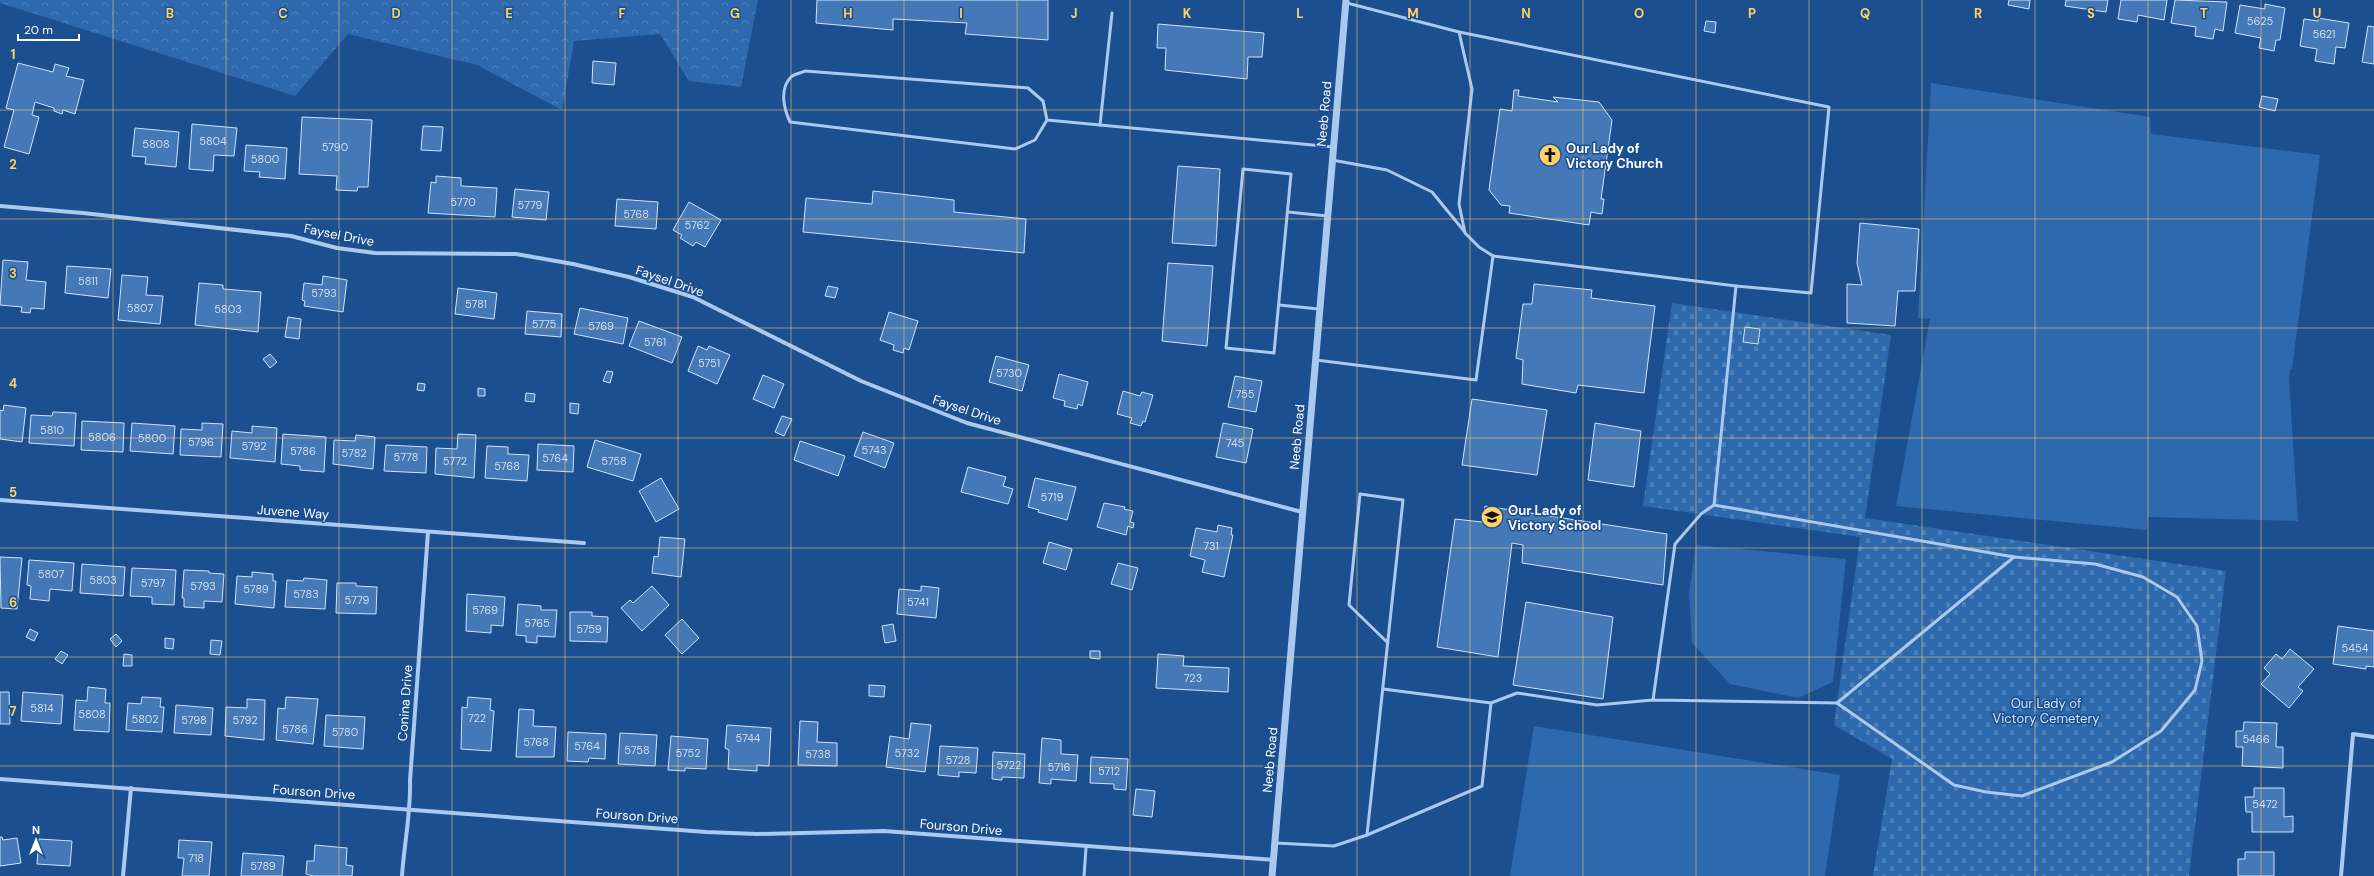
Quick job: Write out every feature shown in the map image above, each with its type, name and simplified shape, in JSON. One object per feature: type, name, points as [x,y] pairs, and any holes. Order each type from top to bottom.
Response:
[{"type":"street","name":"Neeb Road","points":[[1272,876],[1345,1]]},
{"type":"street","name":"Faysel Drive","points":[[0,206],[83,213],[291,236],[337,248],[375,253],[516,254],[573,264],[629,277],[693,297],[861,381],[967,423],[1302,512]]},
{"type":"street","name":"Juvene Way","points":[[0,500],[584,543]]},
{"type":"street","name":"Conina Drive","points":[[402,876],[405,837],[411,809],[410,781],[428,532]]},
{"type":"street","points":[[2340,876],[2353,734],[2374,737]]},
{"type":"street","name":"Fourson Drive","points":[[0,779],[706,832],[757,834],[884,831],[1086,848],[1274,860]]},
{"type":"street","points":[[124,876],[131,788]]},
{"type":"lane","points":[[1332,160],[1387,170],[1432,192],[1465,233],[1479,247],[1493,256],[1736,286],[1811,293],[1828,107],[1458,32],[1345,1]]},
{"type":"lane","points":[[1100,125],[1112,13]]},
{"type":"lane","points":[[1458,32],[1472,89],[1459,204],[1465,233]]},
{"type":"lane","points":[[805,71],[1028,88],[1043,101],[1047,120],[1036,140],[1015,149],[790,122],[784,109],[784,87],[791,76],[805,71]]},
{"type":"lane","points":[[1047,120],[1334,147]]},
{"type":"lane","points":[[1243,169],[1291,174],[1279,305],[1274,353],[1226,348],[1243,169]]},
{"type":"lane","points":[[1288,212],[1328,216]]},
{"type":"lane","points":[[1316,360],[1476,380],[1493,256]]},
{"type":"lane","points":[[1714,505],[1736,286]]},
{"type":"lane","points":[[1279,305],[1320,309]]},
{"type":"lane","points":[[1367,835],[1388,644],[1403,500],[1360,494],[1349,605],[1388,644]]},
{"type":"lane","points":[[1383,689],[1491,703],[1517,693],[1597,705],[1653,700],[1837,703],[1954,785],[1986,792],[2022,796],[2112,762],[2161,731],[2195,690],[2202,661],[2197,626],[2177,597],[2143,577],[2095,564],[2014,556],[1714,505],[1701,514],[1675,544],[1653,700]]},
{"type":"lane","points":[[1837,703],[2014,556]]},
{"type":"lane","points":[[1275,843],[1334,846],[1367,835],[1482,786],[1491,703]]},
{"type":"lane","points":[[1084,876],[1086,848]]},
{"type":"green space","points":[[0,0],[758,0],[741,87],[689,81],[660,34],[574,41],[562,110],[477,65],[348,34],[295,96],[0,3]]},
{"type":"green space","points":[[1931,83],[2150,117],[2151,134],[2320,155],[2292,369],[2290,369],[2289,379],[2298,521],[2148,517],[2147,530],[1896,506],[1930,319],[1918,318]]},
{"type":"green space","name":"Our Lady of Victory Cemetery","points":[[1672,303],[1891,335],[1865,518],[2226,571],[2189,876],[1873,876],[1892,759],[1834,725],[1860,537],[1643,506]]},
{"type":"green space","points":[[1696,545],[1846,559],[1833,682],[1798,698],[1730,684],[1692,643],[1689,593]]},
{"type":"green space","points":[[1534,726],[1840,775],[1825,876],[1510,876]]},
{"type":"building","points":[[817,0],[1048,0],[1048,40],[965,34],[967,23],[893,19],[893,30],[816,23]]},
{"type":"building","points":[[2009,0],[2030,0],[2029,9],[2008,5]]},
{"type":"building","points":[[2066,0],[2108,0],[2106,12],[2065,6]]},
{"type":"building","points":[[2121,0],[2167,0],[2164,20],[2138,15],[2137,22],[2118,19]]},
{"type":"building","points":[[2175,0],[2227,2],[2223,31],[2215,29],[2213,39],[2195,36],[2196,27],[2171,23]]},
{"type":"building","points":[[2265,4],[2285,8],[2280,40],[2276,40],[2274,51],[2259,48],[2261,38],[2235,33],[2240,5],[2265,9]]},
{"type":"building","points":[[2318,18],[2349,23],[2345,48],[2336,47],[2334,64],[2315,61],[2317,49],[2300,46],[2304,19],[2318,21]]},
{"type":"building","points":[[1706,21],[1716,22],[1715,33],[1704,31]]},
{"type":"building","points":[[1158,24],[1264,33],[1262,57],[1248,57],[1247,79],[1165,70],[1166,48],[1157,48]]},
{"type":"building","points":[[2368,26],[2374,27],[2374,64],[2362,62]]},
{"type":"building","points":[[593,61],[616,63],[614,85],[592,83]]},
{"type":"building","points":[[18,63],[53,72],[55,64],[69,68],[66,76],[84,80],[75,114],[63,110],[62,114],[54,111],[54,108],[35,102],[32,115],[39,117],[29,154],[4,147],[14,110],[6,108]]},
{"type":"building","name":"Our Lady of Victory Church","points":[[1514,90],[1519,90],[1518,96],[1558,102],[1553,97],[1599,102],[1612,120],[1601,199],[1604,199],[1602,214],[1591,212],[1589,225],[1509,213],[1510,206],[1501,205],[1489,190],[1500,109],[1512,111]]},
{"type":"building","points":[[2262,96],[2278,99],[2275,111],[2259,107]]},
{"type":"building","points":[[302,117],[372,120],[368,187],[358,187],[357,191],[336,190],[337,176],[299,174]]},
{"type":"building","points":[[192,124],[237,128],[234,156],[214,155],[213,171],[189,169]]},
{"type":"building","points":[[423,126],[443,127],[441,151],[421,150]]},
{"type":"building","points":[[135,128],[179,132],[176,167],[145,164],[146,157],[132,156]]},
{"type":"building","points":[[246,145],[287,148],[285,179],[259,177],[260,172],[244,171]]},
{"type":"building","points":[[1178,166],[1220,169],[1216,246],[1172,243]]},
{"type":"building","points":[[436,176],[461,178],[461,186],[497,188],[495,217],[428,213],[431,182],[436,183]]},
{"type":"building","points":[[515,189],[549,192],[546,220],[512,217]]},
{"type":"building","points":[[873,191],[954,200],[954,212],[1026,219],[1024,253],[803,232],[806,198],[872,204]]},
{"type":"building","points":[[617,199],[658,202],[656,229],[615,226]]},
{"type":"building","points":[[689,202],[721,220],[705,247],[696,242],[693,246],[680,238],[682,235],[673,230]]},
{"type":"building","points":[[1860,223],[1919,229],[1915,291],[1898,291],[1895,326],[1847,323],[1847,284],[1862,285],[1857,263]]},
{"type":"building","points":[[3,260],[28,262],[26,280],[46,282],[44,309],[31,308],[30,313],[21,312],[22,307],[0,305]]},
{"type":"building","points":[[1168,263],[1213,266],[1207,346],[1162,341]]},
{"type":"building","points":[[67,266],[111,269],[108,298],[65,293]]},
{"type":"building","points":[[122,275],[148,277],[146,295],[163,296],[160,324],[118,320]]},
{"type":"building","points":[[323,276],[347,280],[343,312],[304,306],[305,301],[302,300],[304,283],[322,285]]},
{"type":"building","points":[[199,283],[223,285],[223,289],[261,292],[258,332],[195,325]]},
{"type":"building","points":[[1534,284],[1592,290],[1591,298],[1655,306],[1644,393],[1578,385],[1576,393],[1522,384],[1523,360],[1516,358],[1523,304],[1532,304]]},
{"type":"building","points":[[828,286],[838,288],[835,298],[825,296]]},
{"type":"building","points":[[458,288],[497,293],[494,319],[455,314]]},
{"type":"building","points":[[580,308],[628,318],[623,344],[574,334]]},
{"type":"building","points":[[527,311],[562,314],[561,337],[525,334]]},
{"type":"building","points":[[889,312],[918,321],[909,350],[904,348],[903,353],[893,350],[894,345],[880,340]]},
{"type":"building","points":[[288,317],[301,319],[299,339],[285,337]]},
{"type":"building","points":[[639,321],[682,337],[672,363],[629,346]]},
{"type":"building","points":[[1745,327],[1760,329],[1758,344],[1743,342]]},
{"type":"building","points":[[698,346],[707,350],[709,346],[730,355],[717,384],[688,371]]},
{"type":"building","points":[[270,354],[277,362],[270,368],[263,359]]},
{"type":"building","points":[[996,356],[1029,365],[1022,391],[989,382]]},
{"type":"building","points":[[607,371],[613,372],[610,383],[603,381]]},
{"type":"building","points":[[1059,374],[1088,382],[1082,406],[1078,404],[1077,409],[1064,406],[1065,401],[1053,398]]},
{"type":"building","points":[[763,375],[784,384],[774,408],[753,399]]},
{"type":"building","points":[[1235,376],[1262,381],[1256,412],[1228,407]]},
{"type":"building","points":[[418,383],[425,384],[424,391],[417,390]]},
{"type":"building","points":[[478,388],[485,389],[485,396],[478,396]]},
{"type":"building","points":[[1123,391],[1140,396],[1142,392],[1153,395],[1145,422],[1143,421],[1141,426],[1130,423],[1132,418],[1117,414]]},
{"type":"building","points":[[526,393],[535,394],[534,402],[525,401]]},
{"type":"building","points":[[1472,399],[1547,410],[1537,475],[1462,465]]},
{"type":"building","points":[[570,403],[579,404],[578,414],[570,413]]},
{"type":"building","points":[[4,405],[26,408],[22,442],[0,439],[0,410],[3,411]]},
{"type":"building","points":[[53,412],[76,413],[74,446],[29,443],[31,415],[52,416]]},
{"type":"building","points":[[782,416],[792,419],[784,436],[775,432]]},
{"type":"building","points":[[82,421],[124,423],[123,452],[81,450]]},
{"type":"building","points":[[132,423],[175,426],[173,454],[130,451]]},
{"type":"building","points":[[202,423],[223,424],[221,457],[180,455],[181,429],[202,430]]},
{"type":"building","points":[[1223,423],[1253,429],[1246,463],[1216,457]]},
{"type":"building","points":[[1595,423],[1641,431],[1634,487],[1588,480]]},
{"type":"building","points":[[252,426],[277,428],[275,462],[230,458],[232,431],[252,433]]},
{"type":"building","points":[[863,432],[894,443],[885,468],[854,456]]},
{"type":"building","points":[[283,434],[326,437],[324,472],[300,470],[300,466],[281,464]]},
{"type":"building","points":[[458,434],[476,435],[474,478],[435,474],[436,448],[457,449]]},
{"type":"building","points":[[356,435],[375,437],[373,469],[333,464],[334,440],[355,441]]},
{"type":"building","points":[[595,440],[641,454],[633,481],[587,467]]},
{"type":"building","points":[[800,441],[845,456],[838,476],[794,460]]},
{"type":"building","points":[[538,444],[574,446],[573,472],[537,470]]},
{"type":"building","points":[[386,445],[427,447],[426,473],[384,471]]},
{"type":"building","points":[[487,446],[508,447],[508,454],[529,455],[527,481],[485,478]]},
{"type":"building","points":[[968,467],[1006,477],[1003,486],[1013,489],[1008,504],[961,492]]},
{"type":"building","points":[[661,478],[679,509],[656,522],[639,491]]},
{"type":"building","points":[[1035,478],[1076,487],[1067,520],[1038,512],[1039,510],[1028,507]]},
{"type":"building","points":[[1104,503],[1125,507],[1124,509],[1133,511],[1130,522],[1134,523],[1133,528],[1128,526],[1126,535],[1097,527]]},
{"type":"building","name":"Our Lady of Victory School","points":[[1485,506],[1667,534],[1663,585],[1522,563],[1523,545],[1512,543],[1498,657],[1437,647],[1455,519],[1482,522]]},
{"type":"building","points":[[1218,525],[1232,528],[1231,535],[1233,535],[1224,577],[1202,572],[1205,560],[1190,556],[1196,528],[1217,532]]},
{"type":"building","points":[[660,537],[685,539],[681,577],[652,573],[654,556],[658,557]]},
{"type":"building","points":[[1049,542],[1072,549],[1066,570],[1043,563]]},
{"type":"building","points":[[0,557],[22,558],[17,609],[1,608]]},
{"type":"building","points":[[29,560],[74,563],[72,591],[50,589],[49,601],[30,599],[31,586],[27,585]]},
{"type":"building","points":[[1118,563],[1138,568],[1132,590],[1111,584]]},
{"type":"building","points":[[82,564],[125,567],[123,596],[80,593]]},
{"type":"building","points":[[132,568],[176,570],[174,605],[152,604],[152,597],[130,596]]},
{"type":"building","points":[[184,570],[209,571],[209,573],[224,574],[222,602],[204,601],[204,608],[184,607],[184,598],[182,598]]},
{"type":"building","points":[[252,572],[273,574],[273,581],[276,581],[274,608],[235,604],[237,576],[252,577]]},
{"type":"building","points":[[304,578],[327,580],[325,609],[285,607],[287,580],[303,581]]},
{"type":"building","points":[[337,583],[356,583],[356,586],[377,587],[376,614],[336,613]]},
{"type":"building","points":[[652,586],[669,605],[642,631],[621,608],[630,600],[633,603]]},
{"type":"building","points":[[921,586],[939,588],[936,618],[897,614],[899,589],[921,591]]},
{"type":"building","points":[[467,594],[505,597],[503,626],[491,625],[491,633],[466,631]]},
{"type":"building","points":[[1526,602],[1613,617],[1603,699],[1513,685]]},
{"type":"building","points":[[518,604],[541,606],[541,610],[557,610],[555,637],[537,636],[537,643],[526,642],[526,636],[516,635]]},
{"type":"building","points":[[570,612],[592,612],[592,616],[608,617],[607,642],[570,641]]},
{"type":"building","points":[[682,619],[699,638],[682,654],[665,635]]},
{"type":"building","points":[[893,624],[896,641],[885,643],[882,626]]},
{"type":"building","points":[[2338,626],[2374,631],[2374,667],[2366,666],[2366,669],[2333,664]]},
{"type":"building","points":[[30,629],[38,633],[34,641],[26,637]]},
{"type":"building","points":[[116,634],[122,641],[116,647],[110,639]]},
{"type":"building","points":[[165,638],[174,639],[173,649],[165,648]]},
{"type":"building","points":[[211,640],[222,641],[220,655],[210,654]]},
{"type":"building","points":[[2290,649],[2314,669],[2298,687],[2303,691],[2289,708],[2261,684],[2270,674],[2264,668],[2276,654],[2282,659]]},
{"type":"building","points":[[61,651],[68,655],[62,664],[55,659]]},
{"type":"building","points":[[1090,651],[1100,651],[1100,659],[1090,658]]},
{"type":"building","points":[[124,654],[132,655],[132,666],[123,666]]},
{"type":"building","points":[[1158,654],[1184,656],[1183,666],[1229,668],[1228,692],[1156,688]]},
{"type":"building","points":[[869,685],[885,686],[884,697],[869,696]]},
{"type":"building","points":[[88,687],[106,689],[105,703],[110,703],[109,732],[74,730],[76,700],[87,701]]},
{"type":"building","points":[[0,692],[9,692],[10,724],[0,724]]},
{"type":"building","points":[[23,692],[63,695],[61,724],[21,721]]},
{"type":"building","points":[[142,697],[161,698],[160,707],[164,707],[162,732],[126,730],[128,703],[141,704]]},
{"type":"building","points":[[286,697],[318,699],[313,744],[276,740],[278,708],[285,709]]},
{"type":"building","points":[[468,697],[491,699],[490,710],[494,711],[491,751],[461,749],[462,707],[467,708]]},
{"type":"building","points":[[247,699],[265,700],[264,740],[225,736],[226,707],[247,708]]},
{"type":"building","points":[[176,705],[213,708],[211,735],[174,733]]},
{"type":"building","points":[[519,709],[534,710],[533,726],[556,727],[554,757],[516,757]]},
{"type":"building","points":[[326,715],[365,717],[363,749],[324,746]]},
{"type":"building","points":[[800,721],[818,722],[817,742],[837,743],[837,766],[798,765]]},
{"type":"building","points":[[2244,722],[2277,723],[2276,747],[2283,747],[2283,768],[2242,766],[2243,747],[2236,747],[2236,731],[2243,731]]},
{"type":"building","points":[[911,723],[931,725],[925,772],[886,767],[890,736],[909,739]]},
{"type":"building","points":[[727,725],[771,728],[769,766],[757,765],[757,771],[728,769],[729,750],[725,748]]},
{"type":"building","points":[[568,732],[606,734],[605,759],[589,758],[588,762],[567,761]]},
{"type":"building","points":[[620,733],[657,735],[655,766],[618,764]]},
{"type":"building","points":[[671,736],[708,739],[706,769],[685,768],[685,771],[668,770]]},
{"type":"building","points":[[1042,738],[1061,740],[1061,754],[1078,755],[1076,781],[1051,779],[1051,784],[1039,783]]},
{"type":"building","points":[[940,746],[978,748],[976,773],[959,772],[959,777],[938,775]]},
{"type":"building","points":[[993,752],[1025,754],[1024,778],[1002,777],[1002,780],[992,779]]},
{"type":"building","points":[[1091,757],[1128,759],[1126,790],[1114,789],[1114,784],[1090,783]]},
{"type":"building","points":[[2254,788],[2284,788],[2284,817],[2293,816],[2293,832],[2252,832],[2252,812],[2246,812],[2245,797],[2254,797]]},
{"type":"building","points":[[1136,789],[1155,791],[1152,817],[1133,815]]},
{"type":"building","points":[[0,837],[2,837],[3,840],[17,838],[21,863],[0,866]]},
{"type":"building","points":[[39,839],[72,841],[70,866],[37,864]]},
{"type":"building","points":[[179,840],[212,842],[209,876],[182,876],[184,858],[178,858]]},
{"type":"building","points":[[315,845],[347,848],[346,865],[353,866],[352,876],[313,876],[306,874],[307,861],[314,861]]},
{"type":"building","points":[[2245,852],[2274,852],[2274,876],[2238,876],[2238,859],[2245,859]]},
{"type":"building","points":[[243,853],[284,856],[282,876],[241,876]]},
{"type":"place","name":"Our Lady of Victory Church","points":[[1550,155]]},
{"type":"place","name":"Our Lady of Victory School","points":[[1492,517]]}]
